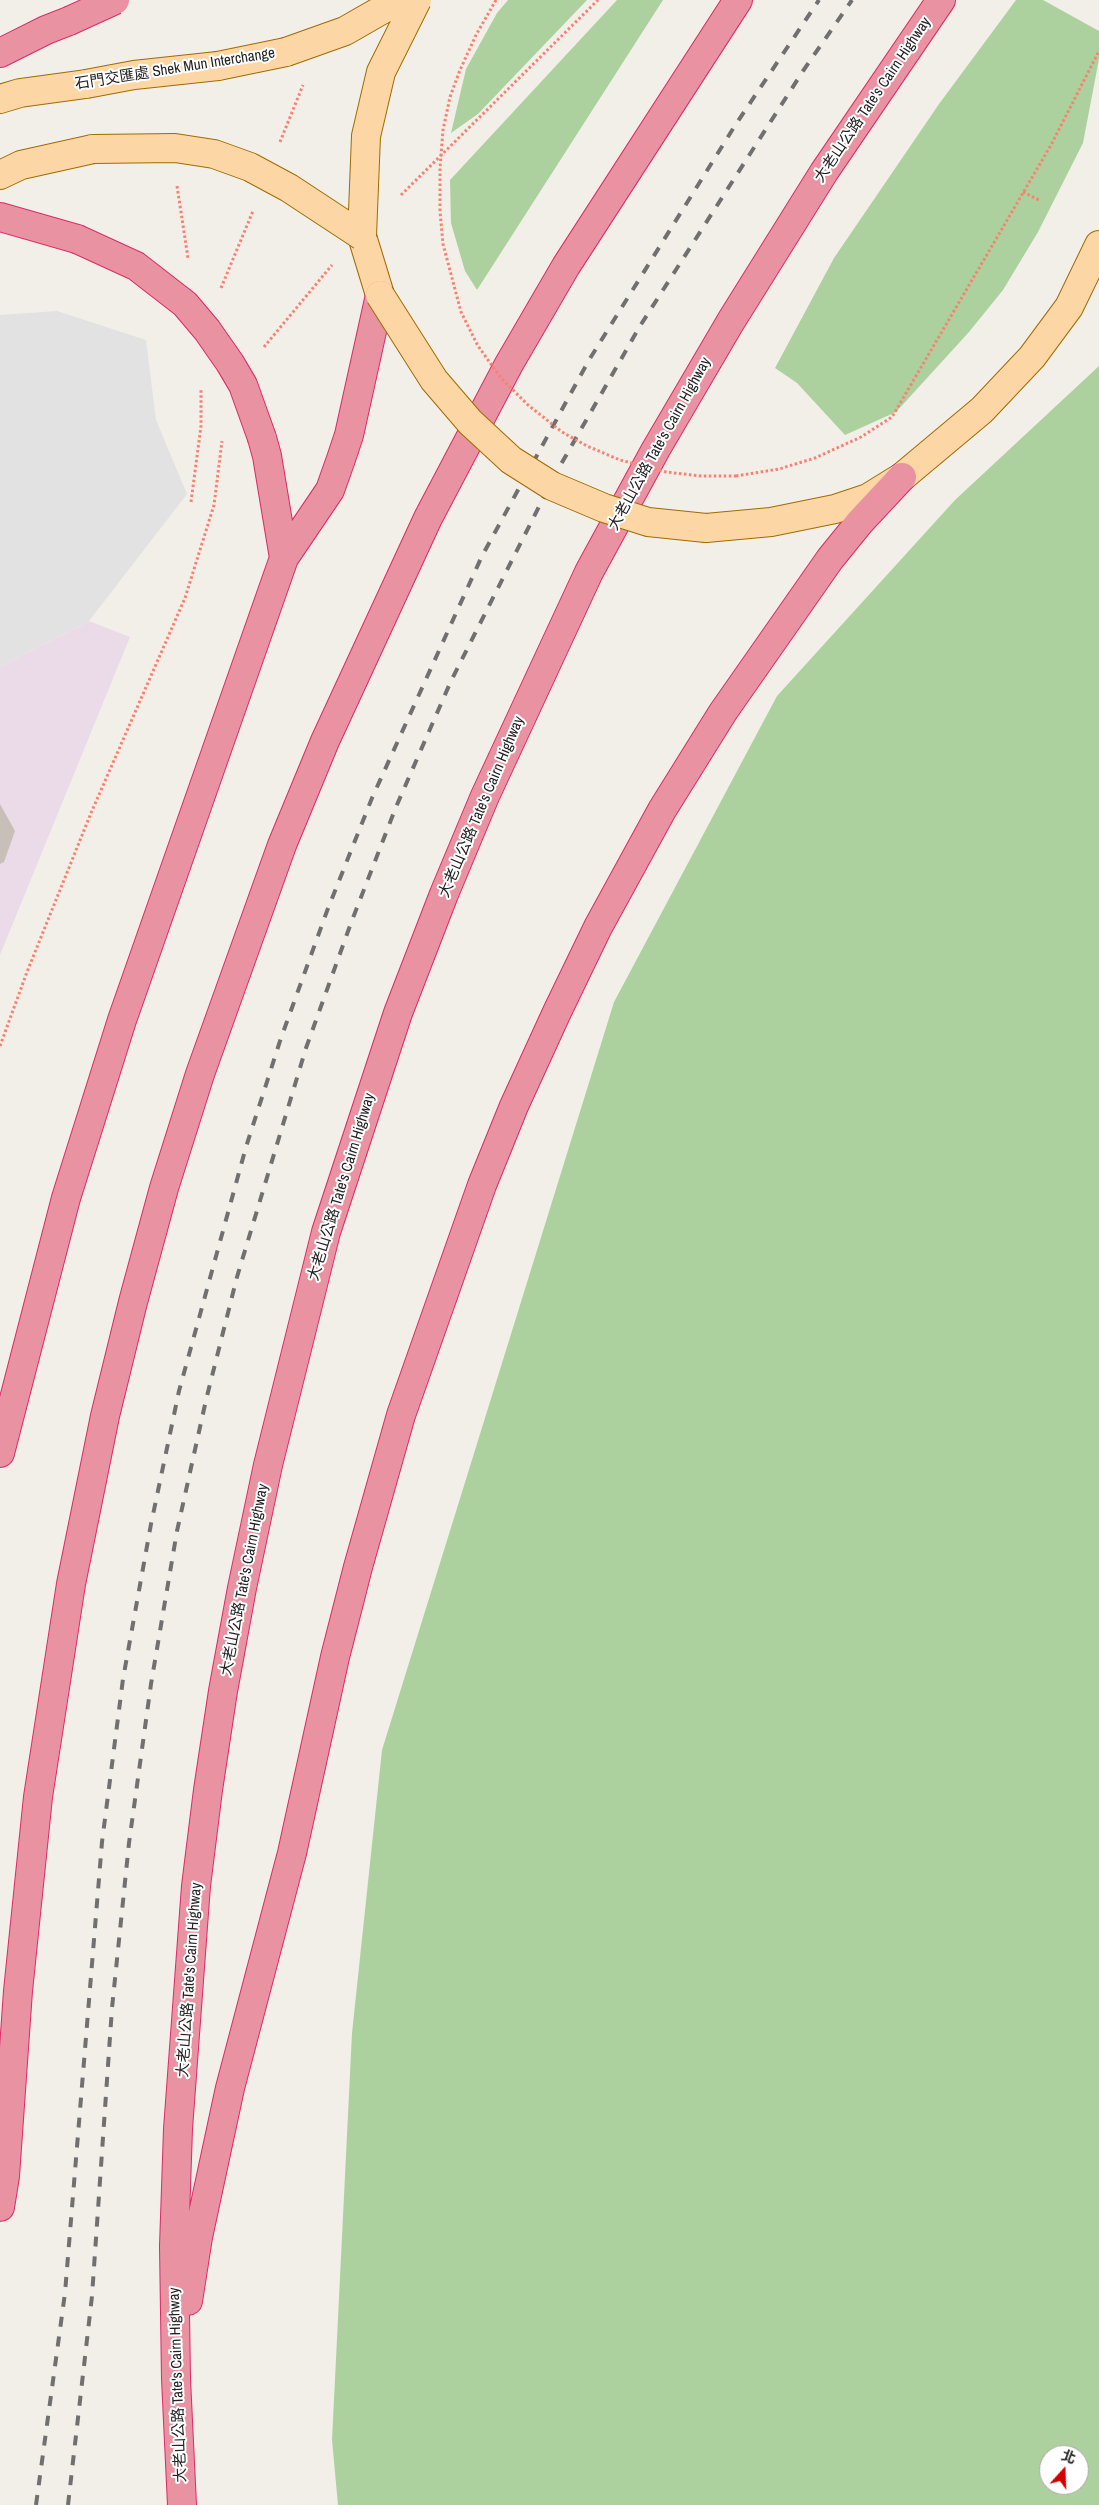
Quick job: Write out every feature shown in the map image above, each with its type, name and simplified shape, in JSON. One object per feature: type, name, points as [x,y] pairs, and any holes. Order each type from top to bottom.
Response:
[{"type":"highway","points":[[0,53],[46,30],[115,0]]},
{"type":"highway","points":[[0,2206],[5,2176],[18,1991],[38,1798],[71,1584],[105,1416],[131,1312],[164,1188],[200,1074],[285,836],[325,741],[428,518],[509,364],[566,266],[738,0]]},
{"type":"highway","name":"大老山公路 Tate's Cairn Highway","points":[[182,2505],[176,2378],[174,2246],[178,2129],[196,1886],[223,1691],[270,1455],[326,1232],[398,1013],[458,858],[536,681],[589,572],[656,449],[736,313],[824,172],[941,0]]},
{"type":"highway","points":[[0,217],[77,239],[136,266],[161,283],[185,304],[208,330],[234,370],[250,402],[267,456],[284,558]]},
{"type":"highway","points":[[0,1453],[48,1266],[84,1140],[129,1002],[284,558],[330,490],[349,435],[380,295]]},
{"type":"highway","points":[[176,2378],[198,2237],[230,2088],[292,1853],[335,1657],[358,1567],[401,1415],[482,1185],[514,1106],[557,1012],[598,927],[662,810],[723,712],[824,567],[860,522],[902,477]]},
{"type":"main road","name":"石門交匯處 Shek Mun Interchange","points":[[0,99],[134,75],[218,66],[286,52],[345,31],[399,0]]},
{"type":"main road","points":[[417,0],[381,72],[366,136],[362,236],[380,295],[434,380],[470,422],[511,460],[552,486],[604,508],[648,522],[706,528],[771,522],[835,509],[868,498],[902,477],[982,410],[1032,357],[1069,307],[1099,245]]},
{"type":"main road","points":[[0,175],[21,165],[93,149],[175,148],[214,154],[250,167],[289,188],[362,236]]},
{"type":"path","points":[[496,0],[476,35],[460,70],[450,97],[444,130],[440,168],[441,228],[445,253],[461,312],[478,346],[501,378],[528,405],[562,432],[587,446],[620,460],[666,472],[701,476],[736,476],[779,469],[815,458],[861,437],[892,417],[1051,145],[1099,51]]},
{"type":"path","points":[[176,182],[189,260]]},
{"type":"path","points":[[1023,192],[1041,201]]},
{"type":"path","points":[[191,502],[201,426],[201,387]]},
{"type":"shaded area","points":[[57,311],[146,340],[156,420],[187,494],[89,621],[0,667],[0,315]]},
{"type":"shaded area","points":[[89,621],[130,637],[0,955],[0,667]]},
{"type":"green space","points":[[508,0],[587,0],[478,114],[451,133],[466,69],[497,13]]},
{"type":"green space","points":[[617,0],[663,0],[477,290],[465,271],[451,223],[450,180]]},
{"type":"green space","points":[[1016,0],[1043,0],[1099,31],[1099,59],[1083,143],[1038,232],[1003,290],[969,332],[896,412],[845,435],[797,383],[775,368],[834,258],[939,104]]},
{"type":"green space","points":[[1099,366],[1099,2505],[338,2505],[332,2440],[352,2033],[382,1750],[614,1002],[777,696],[955,500]]},
{"type":"building","points":[[0,804],[15,831],[4,862],[0,864]]},
{"type":"railway","points":[[36,2505],[65,2293],[102,1842],[123,1679],[151,1524],[179,1391],[246,1147],[281,1038],[327,911],[372,798],[482,556],[589,360],[736,124],[819,0]]},
{"type":"railway","points":[[68,2505],[92,2296],[112,2008],[129,1843],[151,1684],[177,1531],[206,1400],[237,1277],[306,1048],[351,923],[396,807],[451,681],[556,473],[640,326],[803,71],[852,0]]}]
